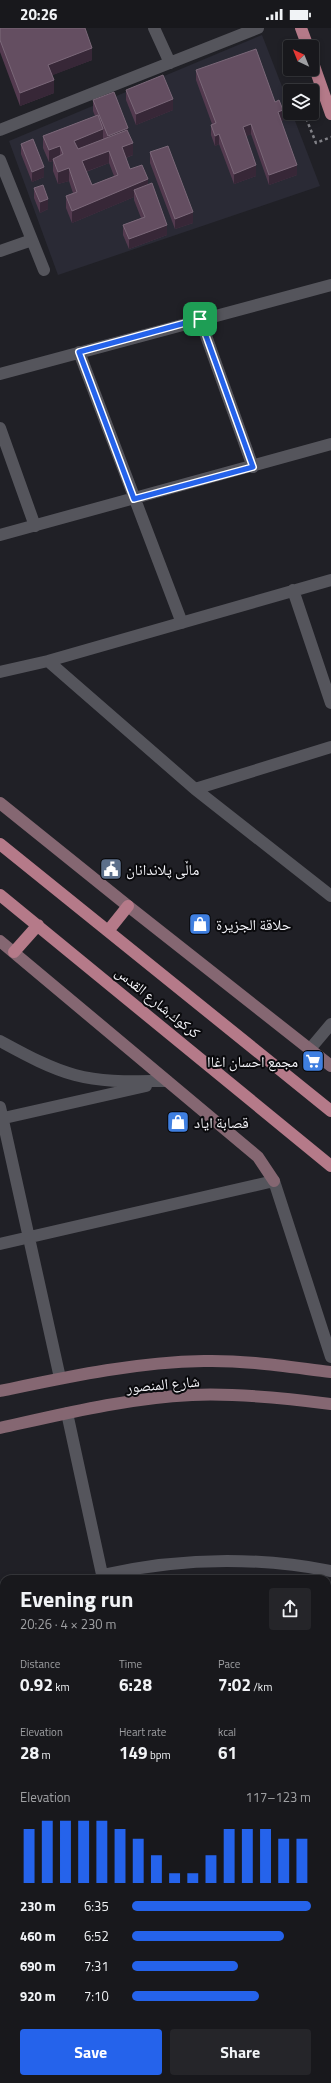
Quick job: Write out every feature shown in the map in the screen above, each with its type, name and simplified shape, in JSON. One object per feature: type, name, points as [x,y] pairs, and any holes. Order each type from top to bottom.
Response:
[{"type":"main road","points":[[301,28],[305,40]]},
{"type":"main road","points":[[318,76],[331,114]]},
{"type":"main road","name":"كركوك,شارع القدس","points":[[0,844],[331,1111]]},
{"type":"main road","name":"كركوك,شارع القدس","points":[[0,895],[331,1166]]},
{"type":"main road","points":[[108,931],[128,906]]},
{"type":"main road","points":[[14,952],[38,925]]},
{"type":"street","points":[[154,28],[170,63]]},
{"type":"street","points":[[0,130],[258,28]]},
{"type":"street","points":[[0,160],[44,270]]},
{"type":"street","points":[[0,251],[32,240]]},
{"type":"street","points":[[0,374],[331,285]]},
{"type":"street","points":[[200,319],[253,467]]},
{"type":"street","points":[[79,352],[182,623]]},
{"type":"street","points":[[0,428],[34,526]]},
{"type":"street","points":[[0,535],[253,467],[331,444]]},
{"type":"street","points":[[0,672],[48,661],[331,580]]},
{"type":"street","points":[[293,590],[331,703]]},
{"type":"street","points":[[48,661],[195,789],[331,896]]},
{"type":"street","points":[[195,789],[331,747]]},
{"type":"street","points":[[0,803],[331,1066]]},
{"type":"street","points":[[0,940],[258,1157],[274,1181],[331,1357]]},
{"type":"street","points":[[310,1049],[331,1024]]},
{"type":"street","points":[[0,1042],[45,1064],[76,1075],[108,1081],[167,1081]]},
{"type":"street","points":[[60,1378],[1,1114],[167,1081]]},
{"type":"street","points":[[0,1244],[274,1181]]},
{"type":"street","name":"شارع المنصور","points":[[0,1391],[60,1378],[122,1368],[205,1361],[331,1372]]},
{"type":"street","name":"شارع المنصور","points":[[0,1428],[67,1413],[138,1400],[192,1395],[296,1399],[331,1404]]},
{"type":"street","points":[[67,1413],[103,1575]]},
{"type":"street","points":[[112,1575],[162,1564],[222,1560],[282,1563],[331,1571]]},
{"type":"path","points":[[307,120],[316,143],[331,138]]},
{"type":"shaded area","points":[[262,35],[283,89],[283,120],[295,120],[320,186],[58,275],[9,141]]},
{"type":"building","points":[[0,28],[85,28],[92,48],[48,65],[54,80],[20,93],[0,40]]},
{"type":"building","points":[[256,49],[275,102],[279,100],[283,110],[278,112],[297,165],[269,175],[251,124],[243,127],[256,165],[234,174],[219,134],[215,136],[211,125],[216,123],[196,70]]},
{"type":"building","points":[[163,75],[173,99],[136,114],[126,90]]},
{"type":"building","points":[[114,92],[128,128],[108,136],[93,100]]},
{"type":"building","points":[[98,115],[103,129],[74,141],[78,149],[127,130],[133,143],[122,147],[130,169],[142,165],[148,179],[72,211],[66,196],[77,192],[69,168],[58,172],[53,159],[63,154],[60,146],[49,150],[43,136]],"holes":[[[109,151],[118,175],[92,185],[82,161]]]},
{"type":"building","points":[[33,139],[44,167],[32,172],[21,144]]},
{"type":"building","points":[[168,146],[193,212],[175,219],[150,152]]},
{"type":"building","points":[[152,183],[167,225],[129,239],[123,225],[145,217],[134,190]]},
{"type":"building","points":[[43,185],[48,199],[40,202],[34,188]]},
{"type":"place","name":"ماڵی پلاندانان","points":[[111,869]]},
{"type":"place","name":"حلاقة الجزيرة","points":[[200,924]]},
{"type":"place","name":"مجمع احسان اغاا","points":[[313,1061]]},
{"type":"place","name":"قصابة اياد","points":[[178,1122]]},
{"type":"route","points":[[200,319],[253,467],[134,499],[79,352],[200,319]]}]
